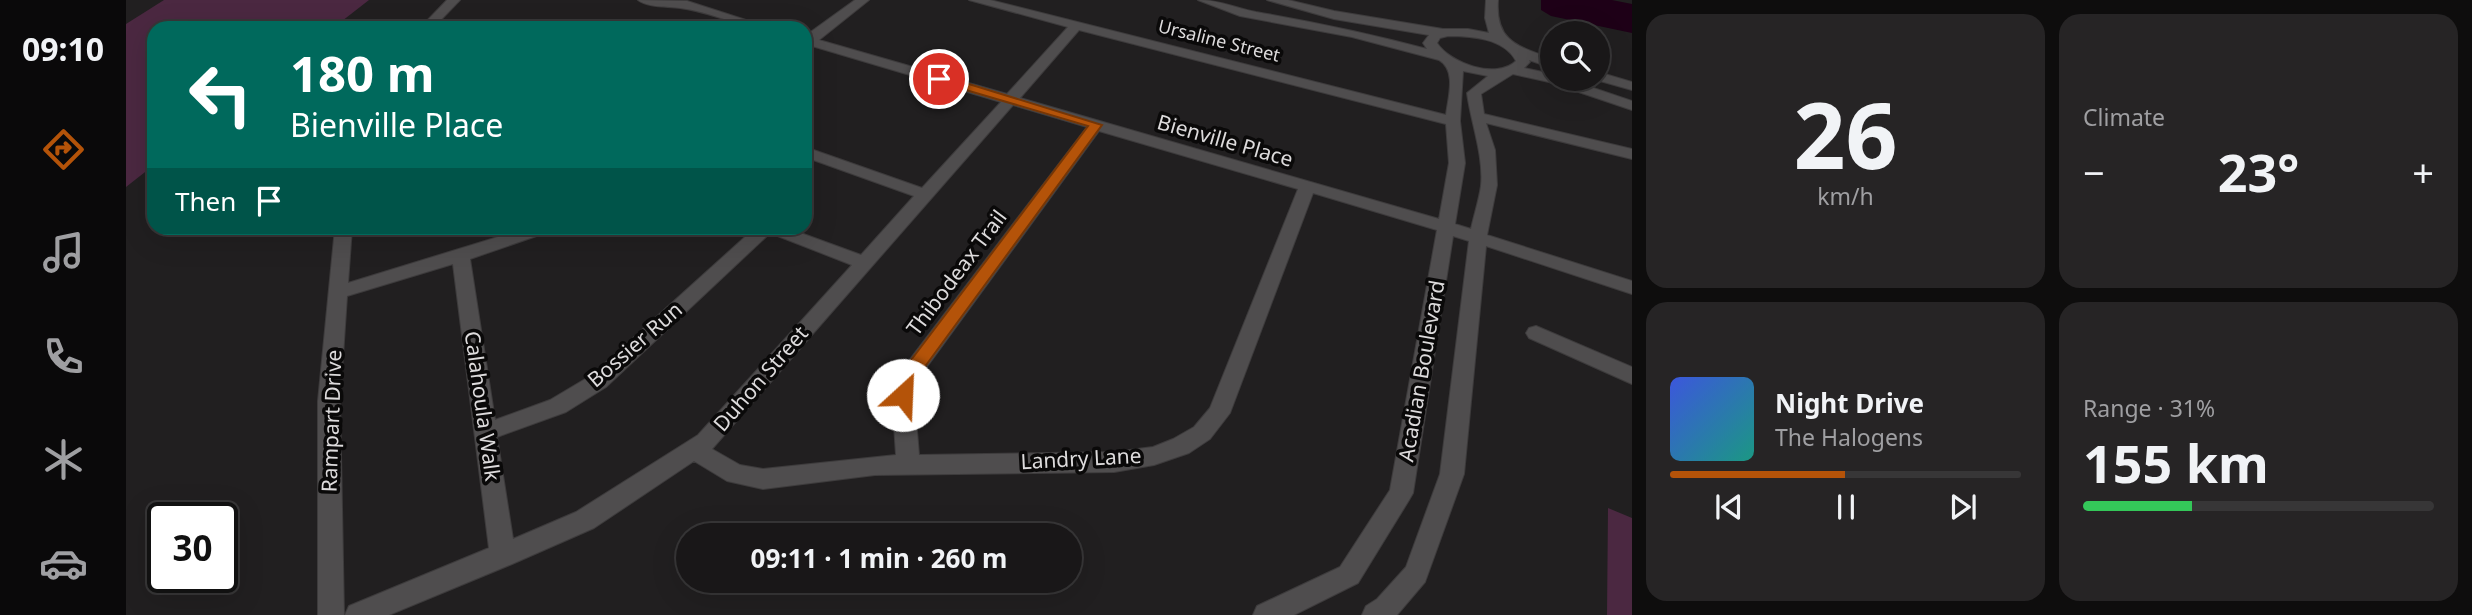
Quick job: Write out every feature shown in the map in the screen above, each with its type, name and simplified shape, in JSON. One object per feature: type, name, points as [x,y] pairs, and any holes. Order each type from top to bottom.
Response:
[{"type":"street","points":[[433,21],[454,0]]},
{"type":"street","points":[[644,0],[687,5],[741,21]]},
{"type":"street","points":[[812,38],[863,0]]},
{"type":"street","name":"Ursaline Street","points":[[975,0],[1453,121]]},
{"type":"street","points":[[1204,0],[1244,13],[1353,33],[1479,71],[1508,71],[1540,77]]},
{"type":"street","points":[[1273,0],[1334,15],[1448,32],[1480,34],[1540,59]]},
{"type":"street","points":[[1493,0],[1490,20],[1493,31],[1523,62],[1508,71]]},
{"type":"street","points":[[1446,60],[1430,43],[1435,35],[1470,30],[1490,20]]},
{"type":"street","name":"Duhon Street","points":[[358,615],[585,520],[706,441],[1077,25]]},
{"type":"street","name":"Bienville Place","points":[[812,43],[1446,228],[1632,288]]},
{"type":"street","name":"Acadian Boulevard","points":[[1266,615],[1349,575],[1401,493],[1457,163],[1453,121],[1457,73],[1446,60]]},
{"type":"street","name":"Acadian Boulevard","points":[[1375,615],[1386,608],[1416,574],[1452,474],[1478,238],[1489,185],[1487,150],[1474,93],[1508,71]]},
{"type":"street","points":[[1610,80],[1632,86]]},
{"type":"street","points":[[1588,91],[1632,106]]},
{"type":"street","points":[[1478,117],[1632,155]]},
{"type":"street","name":"Thibodeax Trail","points":[[908,464],[903,395],[908,377],[1096,125]]},
{"type":"street","points":[[812,154],[924,194]]},
{"type":"street","name":"Landry Lane","points":[[693,449],[735,474],[763,479],[819,470],[908,464],[1114,461],[1154,456],[1181,446],[1202,433],[1219,413],[1307,187]]},
{"type":"street","name":"Rampart Drive","points":[[331,615],[329,401],[343,235]]},
{"type":"street","points":[[339,292],[525,235]]},
{"type":"street","name":"Bossier Run","points":[[486,432],[558,406],[599,382],[757,235]]},
{"type":"street","points":[[790,235],[863,263]]},
{"type":"street","name":"Calahoula Walk","points":[[461,256],[503,556]]},
{"type":"street","points":[[1536,333],[1632,376]]},
{"type":"shaded area","points":[[164,0],[369,0],[342,21],[147,21],[147,170],[126,187],[126,24]]},
{"type":"shaded area","points":[[1541,0],[1612,0],[1632,4],[1632,33],[1610,28],[1610,21],[1575,21],[1551,16],[1541,10]]},
{"type":"shaded area","points":[[1608,508],[1632,518],[1632,615],[1607,615]]},
{"type":"route","points":[[903,395],[908,377],[1096,125],[939,79]]}]
